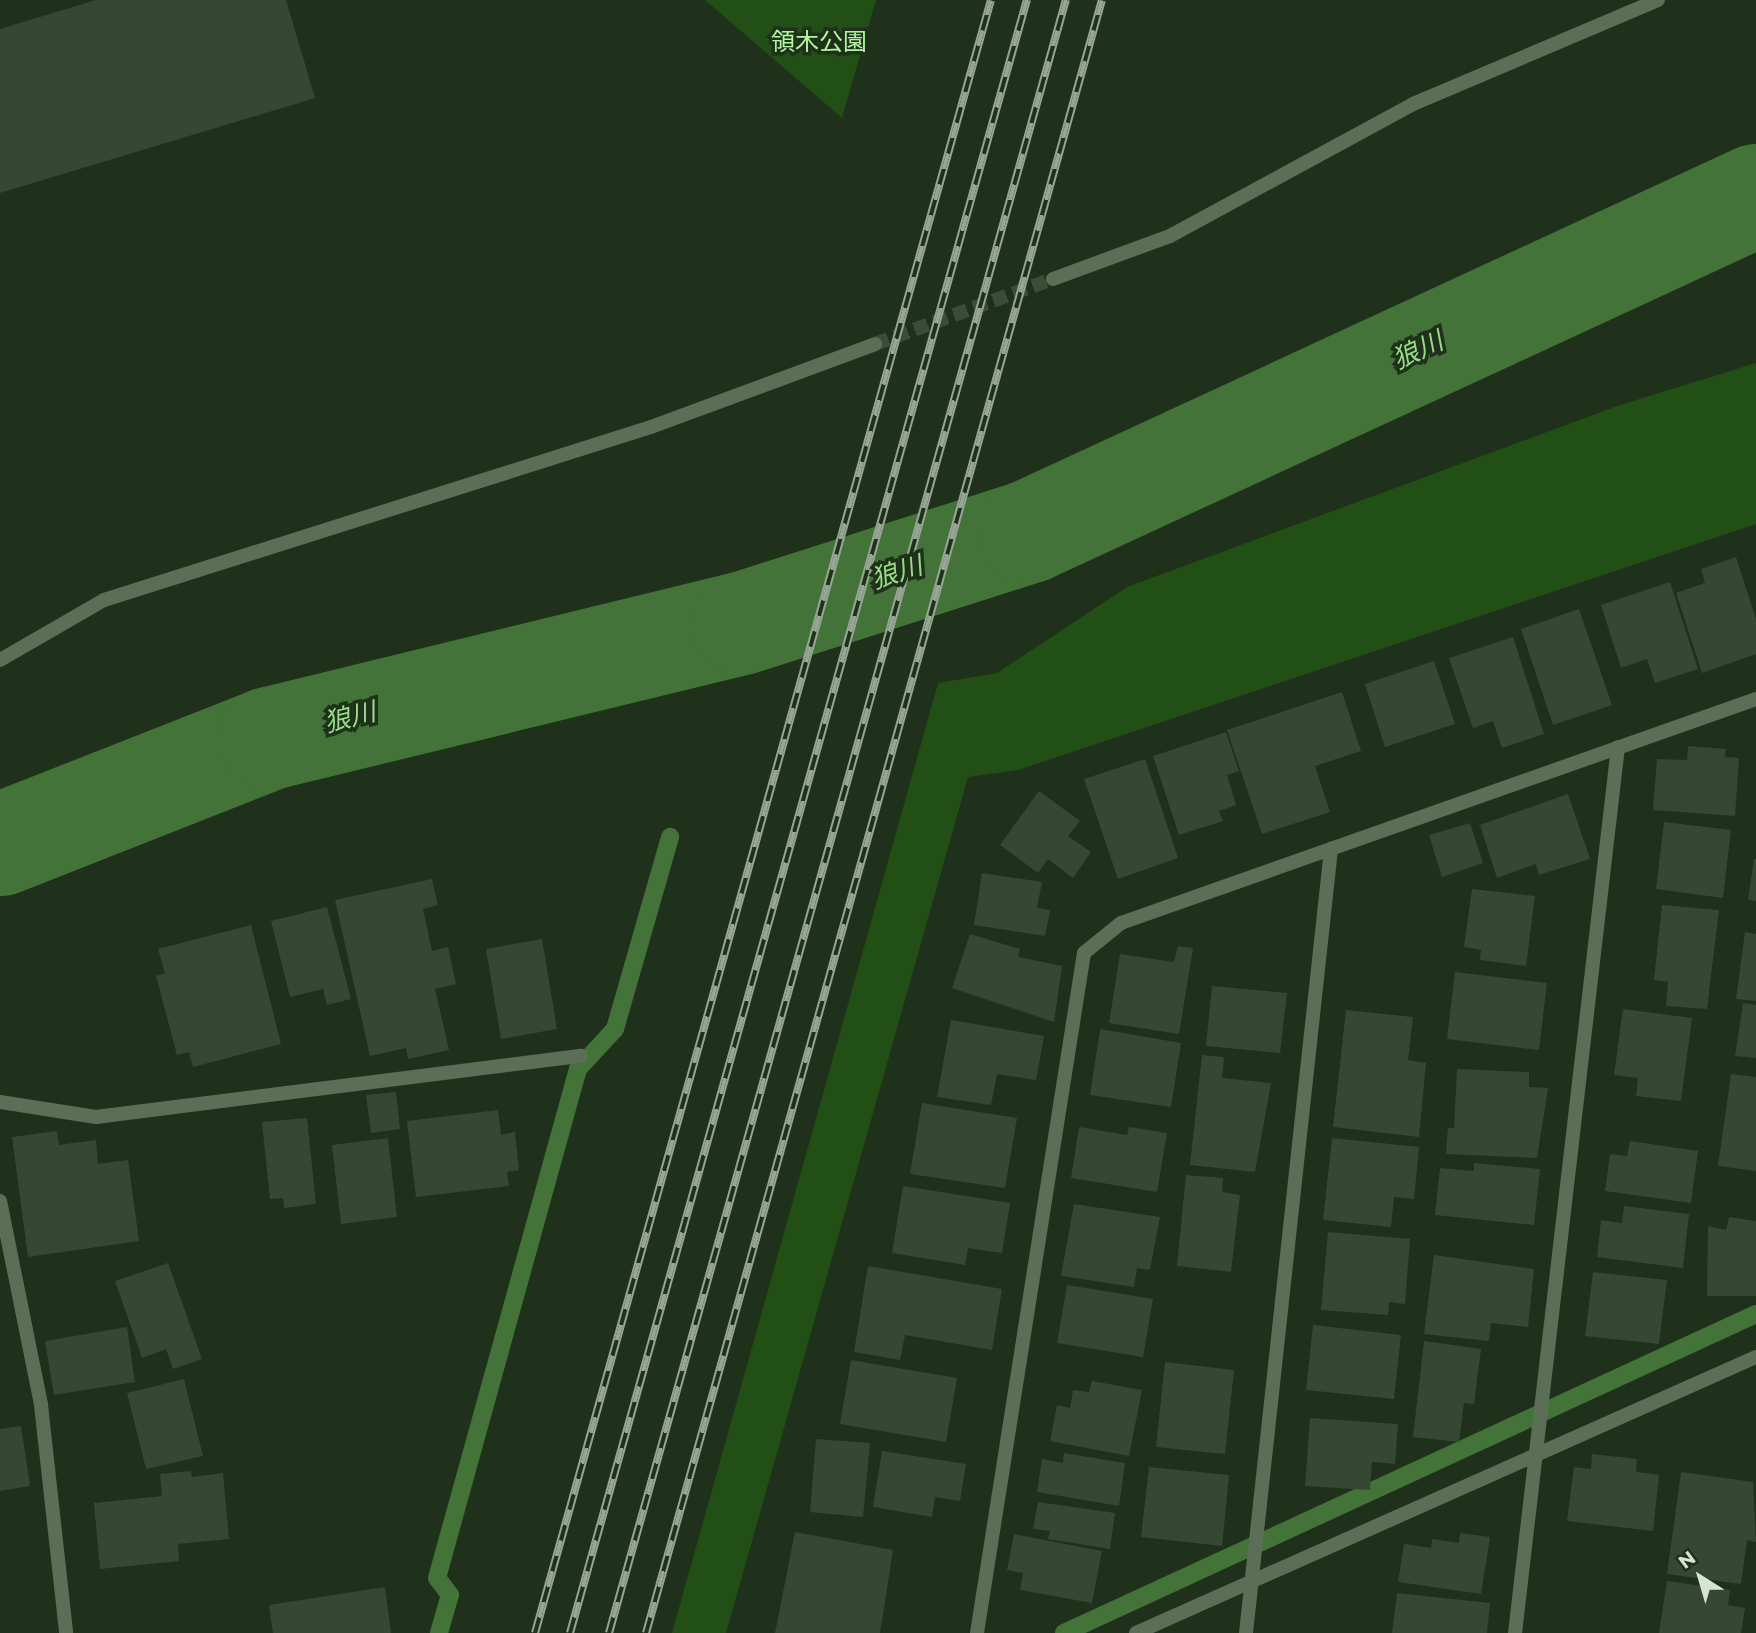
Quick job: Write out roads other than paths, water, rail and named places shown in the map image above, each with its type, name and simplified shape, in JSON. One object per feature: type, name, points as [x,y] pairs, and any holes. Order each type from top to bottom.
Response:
[{"type":"street","points":[[1053,279],[1170,236],[1413,104],[1658,0]]},
{"type":"street","points":[[0,660],[104,600],[651,427],[875,344]]},
{"type":"street","points":[[977,1633],[1084,953],[1121,923],[1756,699]]},
{"type":"street","points":[[1516,1633],[1618,747]]},
{"type":"street","points":[[1245,1633],[1331,849]]},
{"type":"street","points":[[0,1102],[96,1117],[581,1056]]},
{"type":"street","points":[[0,1201],[41,1405],[66,1633]]},
{"type":"street","points":[[1136,1633],[1756,1357]]},
{"type":"waterway","name":"狼川","points":[[0,844],[269,738],[741,623],[1029,531],[1756,195]]},
{"type":"waterway","points":[[439,1633],[450,1595],[437,1578],[578,1069],[615,1029],[670,837]]},
{"type":"waterway","points":[[1064,1633],[1756,1314]]},
{"type":"tunnel","points":[[875,344],[1053,279]]},
{"type":"railway","points":[[535,1633],[991,0]]},
{"type":"railway","points":[[570,1633],[1027,0]]},
{"type":"railway","points":[[609,1633],[1066,0]]},
{"type":"railway","points":[[646,1633],[1102,0]]},
{"type":"park label","name":"領木公園","points":[[819,42]]}]
